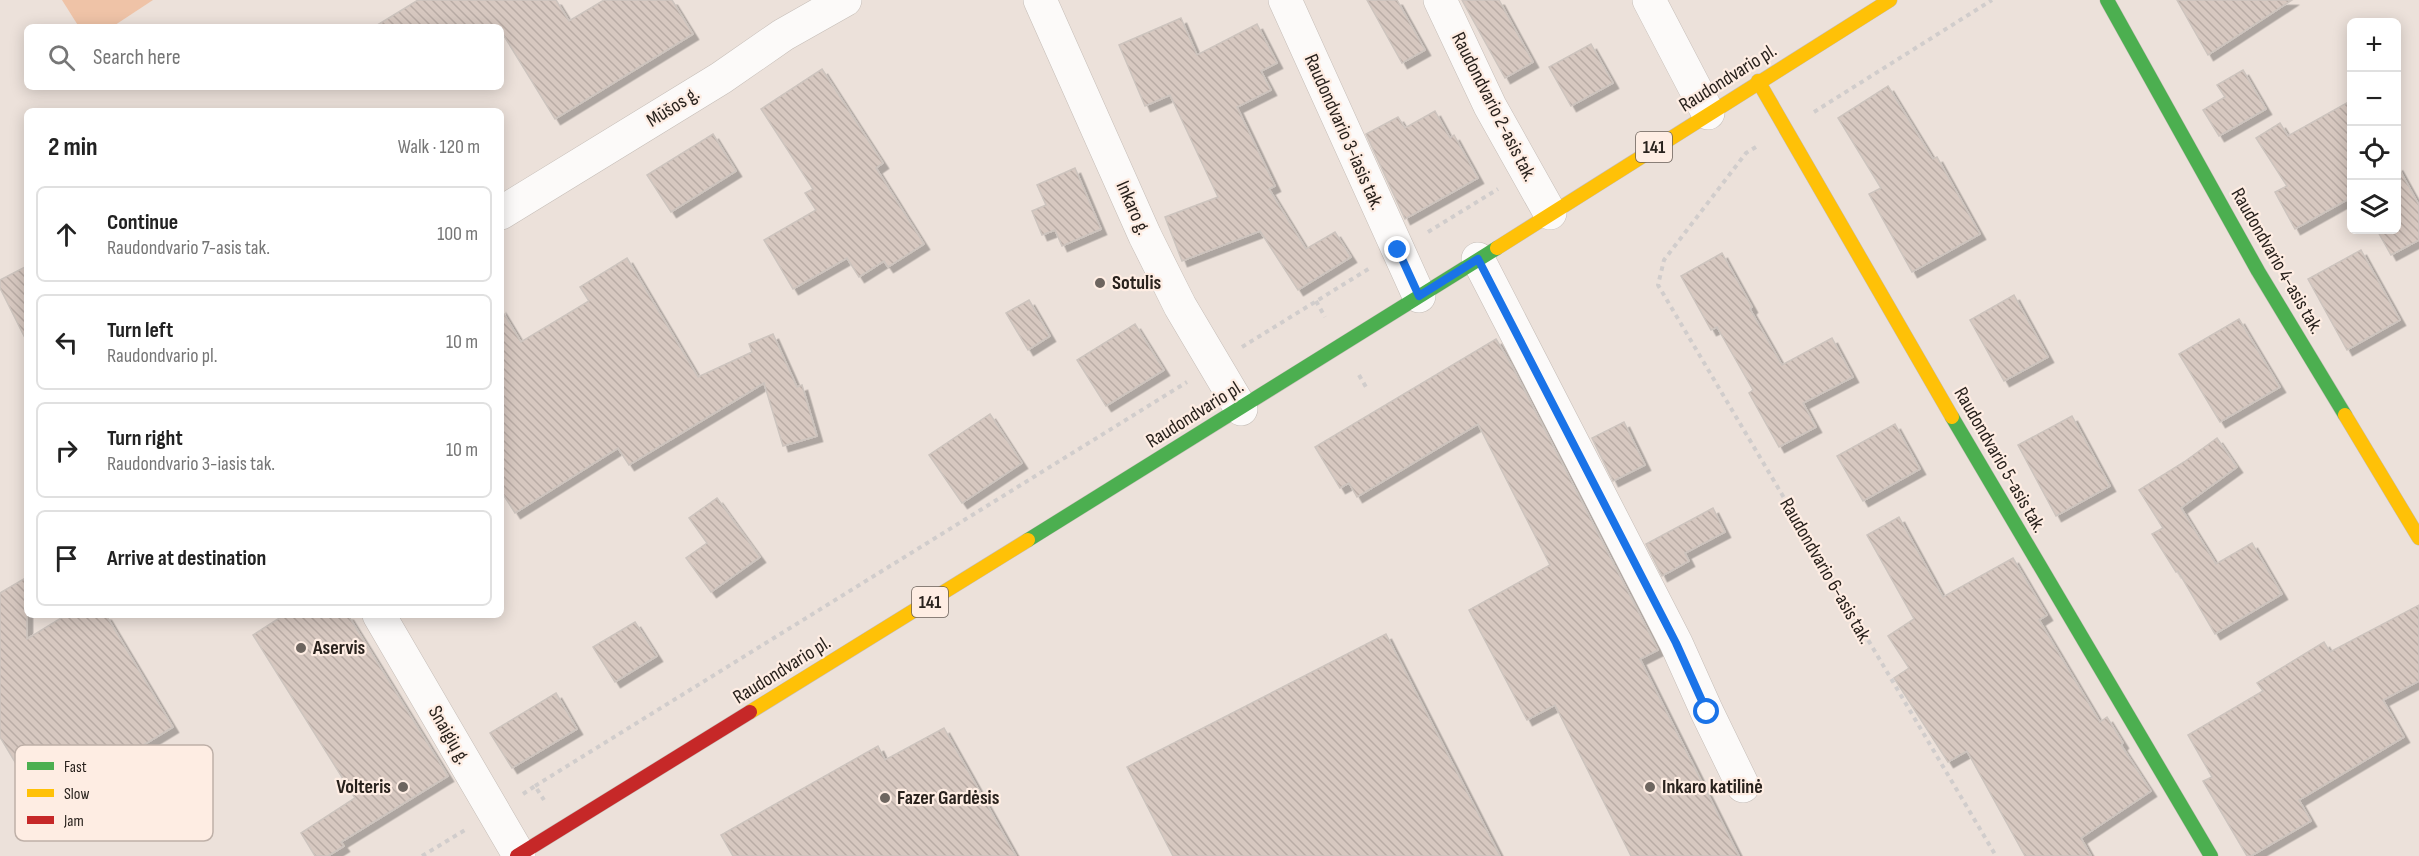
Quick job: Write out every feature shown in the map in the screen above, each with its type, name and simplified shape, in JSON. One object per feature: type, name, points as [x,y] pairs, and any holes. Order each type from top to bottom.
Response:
[{"type":"main road","name":"Raudondvario pl.","points":[[518,856],[1241,409],[1758,81],[1890,0]]},
{"type":"main road","name":"Raudondvario 4-asis tak.","points":[[2108,0],[2264,281],[2419,538]]},
{"type":"main road","name":"Raudondvario 5-asis tak.","points":[[1758,81],[1985,473],[2211,856]]},
{"type":"street","name":"Mūšos g.","points":[[504,211],[721,78],[783,35],[845,0]]},
{"type":"street","name":"Inkaro g.","points":[[1040,0],[1145,236],[1180,306],[1241,409]]},
{"type":"street","name":"Raudondvario 3-iasis tak.","points":[[1285,0],[1419,296]]},
{"type":"street","name":"Raudondvario 2-asis tak.","points":[[1440,0],[1490,105],[1550,213]]},
{"type":"street","points":[[1649,0],[1708,113]]},
{"type":"street","points":[[1478,259],[1676,643],[1743,786]]},
{"type":"street","name":"Snaigių g.","points":[[381,618],[518,856]]},
{"type":"path","points":[[1785,129],[1992,0]]},
{"type":"path","name":"Raudondvario 6-asis tak.","points":[[1785,129],[1746,153],[1664,260],[1658,285],[1996,856]]},
{"type":"path","points":[[535,786],[1526,171]]},
{"type":"shaded area","points":[[62,0],[153,0],[117,24],[77,24]]},
{"type":"building","points":[[418,0],[556,0],[569,21],[604,0],[672,0],[693,34],[555,119],[504,36],[504,24],[379,24]]},
{"type":"building","points":[[1367,0],[1397,0],[1425,50],[1402,63]]},
{"type":"building","points":[[1462,0],[1499,0],[1533,62],[1505,78]]},
{"type":"building","points":[[2177,0],[2292,0],[2208,55]]},
{"type":"building","points":[[1181,18],[1197,55],[1257,24],[1277,63],[1261,71],[1271,90],[1237,107],[1275,186],[1269,189],[1306,249],[1335,232],[1351,257],[1298,290],[1260,231],[1182,261],[1165,217],[1218,197],[1170,95],[1145,106],[1119,45]]},
{"type":"building","points":[[1591,44],[1613,83],[1571,106],[1549,67]]},
{"type":"building","points":[[822,69],[883,163],[876,168],[924,244],[888,267],[884,261],[859,277],[847,258],[793,289],[764,240],[816,210],[805,193],[813,189],[761,109]]},
{"type":"building","points":[[2243,70],[2266,109],[2219,136],[2203,110],[2225,97],[2217,85]]},
{"type":"building","points":[[1888,86],[1933,159],[1937,157],[1980,234],[1912,272],[1869,194],[1881,188],[1838,118]]},
{"type":"building","points":[[2347,103],[2347,200],[2295,229],[2275,192],[2287,186],[2256,138],[2280,123],[2288,136]]},
{"type":"building","points":[[1435,111],[1450,138],[1454,135],[1478,178],[1405,219],[1366,134],[1398,117],[1405,128]]},
{"type":"building","points":[[713,134],[736,171],[671,212],[647,175]]},
{"type":"building","points":[[1075,168],[1101,229],[1062,246],[1055,230],[1042,235],[1032,211],[1046,205],[1037,185]]},
{"type":"building","points":[[2401,172],[2419,205],[2419,240],[2391,255],[2379,234],[2401,234]]},
{"type":"building","points":[[2361,250],[2400,320],[2347,350],[2308,279]]},
{"type":"building","points":[[1722,253],[1782,365],[1832,338],[1853,377],[1803,403],[1816,427],[1779,447],[1749,393],[1753,390],[1717,327],[1711,330],[1681,276]]},
{"type":"building","points":[[627,258],[698,377],[752,352],[749,344],[773,334],[797,387],[802,385],[817,436],[783,446],[764,383],[629,465],[618,448],[515,513],[504,496],[504,314],[521,342],[589,301],[580,287]]},
{"type":"building","points":[[24,268],[24,336],[0,288],[0,280]]},
{"type":"building","points":[[2014,295],[2048,357],[2004,381],[1970,320]]},
{"type":"building","points":[[1029,300],[1050,336],[1028,350],[1006,313]]},
{"type":"building","points":[[2239,319],[2280,387],[2220,422],[2179,354]]},
{"type":"building","points":[[1135,324],[1164,370],[1106,406],[1077,360]]},
{"type":"building","points":[[1496,339],[1658,650],[1640,659],[1739,856],[1631,856],[1555,705],[1527,720],[1469,610],[1550,565],[1478,424],[1357,497],[1349,483],[1340,488],[1315,447]]},
{"type":"building","points":[[990,414],[1022,463],[962,503],[929,455]]},
{"type":"building","points":[[2072,416],[2110,486],[2056,516],[2018,445]]},
{"type":"building","points":[[1624,422],[1645,465],[1613,481],[1592,438]]},
{"type":"building","points":[[1895,424],[1920,469],[1863,501],[1837,456]]},
{"type":"building","points":[[2217,438],[2237,467],[2181,508],[2216,564],[2252,543],[2282,594],[2215,634],[2178,571],[2176,572],[2152,534],[2163,528],[2139,490]]},
{"type":"building","points":[[717,498],[760,557],[711,592],[686,558],[707,543],[689,518]]},
{"type":"building","points":[[1713,508],[1725,532],[1685,553],[1689,561],[1662,576],[1646,544]]},
{"type":"building","points":[[1899,517],[1943,597],[2013,558],[2047,615],[2039,620],[2100,722],[2107,717],[2123,743],[2121,745],[2151,791],[2081,838],[2091,856],[2025,856],[1967,751],[1948,762],[1894,678],[1909,668],[1888,636],[1914,619],[1867,535]]},
{"type":"building","points":[[24,579],[24,618],[27,618],[27,639],[61,618],[108,618],[173,727],[143,745],[15,745],[15,762],[0,737],[0,593]]},
{"type":"building","points":[[2419,605],[2419,681],[2383,700],[2404,737],[2299,800],[2311,821],[2251,856],[2247,856],[2203,781],[2212,777],[2188,735],[2263,691],[2257,683],[2324,642],[2330,652]]},
{"type":"building","points":[[279,618],[350,618],[448,776],[341,842],[344,846],[328,856],[315,856],[301,833],[355,798],[253,635]]},
{"type":"building","points":[[635,622],[657,656],[615,682],[593,647]]},
{"type":"building","points":[[1386,634],[1500,856],[1173,856],[1127,767]]},
{"type":"building","points":[[556,693],[577,729],[512,768],[490,733]]},
{"type":"building","name":"Fazer Gardėsis","points":[[944,728],[1016,856],[733,856],[721,835],[878,746],[885,760]]},
{"type":"traffic: fast","points":[[2107,0],[2258,271],[2345,415]]},
{"type":"traffic: fast","points":[[1028,540],[1497,248]]},
{"type":"traffic: fast","points":[[1952,417],[2211,856]]},
{"type":"traffic: slow","points":[[1497,248],[1890,0]]},
{"type":"traffic: slow","points":[[1758,81],[1952,417]]},
{"type":"traffic: slow","points":[[2345,415],[2419,538]]},
{"type":"traffic: slow","points":[[750,712],[1028,540]]},
{"type":"traffic: jam","points":[[517,856],[750,712]]},
{"type":"place","name":"Sotulis","points":[[1100,283]]},
{"type":"place","name":"Aservis","points":[[301,648]]},
{"type":"place","name":"Volteris","points":[[403,787]]},
{"type":"place","name":"Inkaro katilinė","points":[[1650,787]]},
{"type":"place","name":"Fazer Gardėsis","points":[[885,798]]},
{"type":"route","points":[[1398,250],[1419,296],[1478,259],[1676,643],[1707,712]]}]
